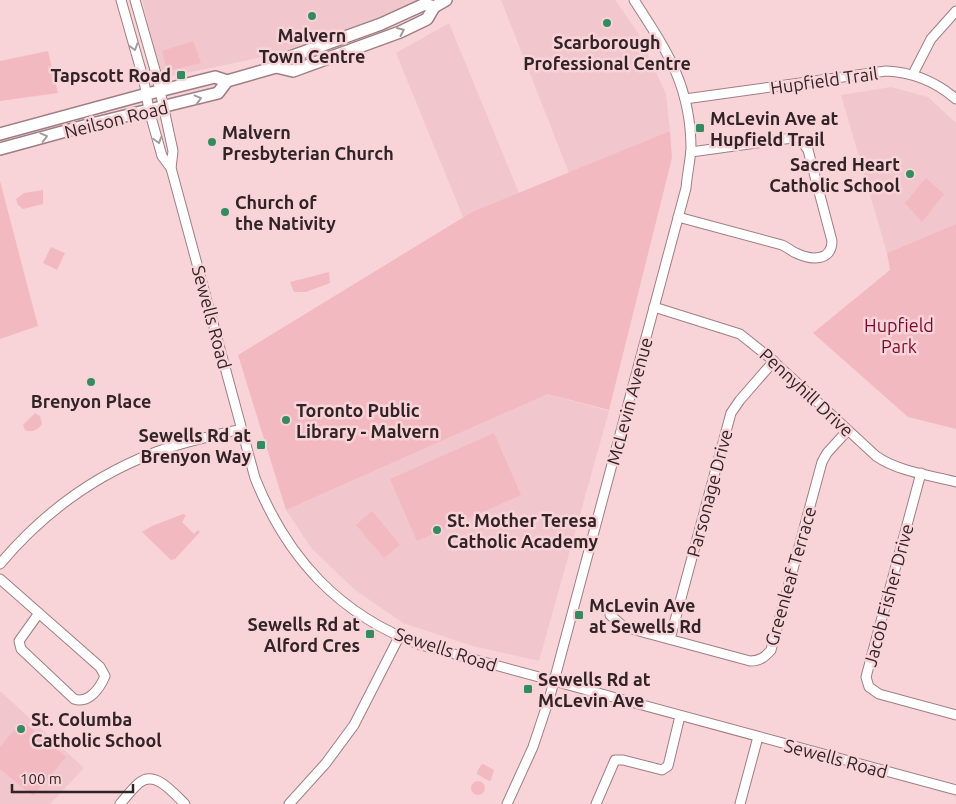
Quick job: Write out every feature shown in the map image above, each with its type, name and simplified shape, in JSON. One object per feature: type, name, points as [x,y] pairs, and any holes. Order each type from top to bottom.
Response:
[{"type":"main road","name":"Neilson Road","points":[[276,67],[293,71],[400,32],[427,19],[434,7],[446,0]]},
{"type":"main road","name":"Neilson Road","points":[[0,134],[160,90],[215,77],[227,81],[276,67],[290,57],[356,34],[425,4],[434,7]]},
{"type":"main road","points":[[356,34],[360,47]]},
{"type":"main road","name":"Neilson Road","points":[[0,149],[218,93],[227,81]]},
{"type":"main road","points":[[84,111],[88,125]]},
{"type":"street","points":[[121,0],[147,94],[149,110]]},
{"type":"street","points":[[135,0],[163,107]]},
{"type":"street","name":"McLevin Avenue","points":[[507,804],[534,747],[554,682],[686,188],[690,152],[690,130],[685,99],[669,56],[634,0]]},
{"type":"street","points":[[913,74],[931,40],[956,11]]},
{"type":"street","name":"Hupfield Trail","points":[[685,99],[886,71],[913,74],[934,83],[956,99]]},
{"type":"street","name":"Sewells Road","points":[[163,107],[173,151],[171,168]]},
{"type":"street","name":"Sewells Road","points":[[149,110],[162,156],[171,168],[222,352],[241,429],[266,508],[298,557],[331,592],[358,614],[399,637],[554,682],[956,790]]},
{"type":"street","points":[[678,217],[782,245],[795,253],[817,259],[826,256],[832,246],[808,150],[801,140],[792,138],[690,152]]},
{"type":"street","name":"Pennyhill Drive","points":[[654,307],[740,334],[774,361],[876,456],[884,461],[956,482]]},
{"type":"street","name":"Parsonage Drive","points":[[670,639],[731,414],[740,400],[774,361]]},
{"type":"street","points":[[0,564],[36,526],[79,491],[137,460],[158,452],[241,429]]},
{"type":"street","name":"Greenleaf Terrace","points":[[610,615],[624,627],[750,660],[757,661],[767,655],[771,650],[822,462],[827,453],[848,430]]},
{"type":"street","name":"Jacob Fisher Drive","points":[[921,473],[866,677],[869,686],[879,694],[956,715]]},
{"type":"street","points":[[0,579],[39,613],[100,667],[105,676],[101,685],[88,699],[78,701],[74,699],[21,649],[19,641],[39,613]]},
{"type":"street","points":[[289,804],[326,763],[350,731],[399,637]]},
{"type":"street","points":[[596,804],[615,760],[623,760],[662,770],[668,766],[680,716]]},
{"type":"street","points":[[740,804],[758,737]]},
{"type":"street","points":[[120,804],[140,782],[150,779],[162,783],[185,804]]},
{"type":"shaded area","points":[[142,0],[425,0],[359,28],[287,52],[162,78]]},
{"type":"shaded area","points":[[501,0],[615,0],[638,33],[666,94],[670,131],[569,173]]},
{"type":"shaded area","points":[[449,23],[519,193],[463,217],[396,53]]},
{"type":"shaded area","name":"Sacred Heart Catholic School","points":[[891,87],[928,97],[956,123],[956,224],[887,253],[841,95]]},
{"type":"shaded area","name":"St. Mother Teresa Catholic Academy","points":[[548,394],[609,411],[539,661],[473,646],[403,623],[355,590],[312,549],[286,510]]},
{"type":"shaded area","name":"St. Columba Catholic School","points":[[0,691],[84,768],[50,804],[0,804]]},
{"type":"green space","points":[[193,41],[201,63],[167,71],[162,51]]},
{"type":"green space","points":[[48,51],[58,93],[0,101],[0,61]]},
{"type":"green space","points":[[670,131],[672,158],[609,410],[548,394],[286,510],[238,355],[472,212]]},
{"type":"green space","points":[[926,178],[944,194],[922,222],[905,203]]},
{"type":"green space","points":[[0,181],[38,326],[0,339]]},
{"type":"green space","points":[[43,190],[43,204],[23,209],[18,205],[16,199],[24,193]]},
{"type":"green space","name":"Hupfield Park","points":[[956,224],[956,429],[908,417],[813,333],[890,270],[887,253]]},
{"type":"green space","points":[[51,247],[65,253],[57,270],[43,263]]},
{"type":"green space","points":[[329,272],[330,283],[306,292],[294,292],[290,282]]},
{"type":"green space","points":[[35,413],[40,416],[42,424],[35,430],[25,430],[23,425]]},
{"type":"green space","points":[[494,433],[521,495],[417,541],[390,479]]},
{"type":"green space","points":[[372,511],[400,545],[384,558],[356,525]]},
{"type":"green space","points":[[183,514],[186,515],[182,522],[194,534],[198,530],[200,532],[175,559],[171,560],[142,532]]},
{"type":"green space","points":[[22,721],[66,757],[33,796],[0,769],[0,747]]},
{"type":"green space","points":[[483,764],[494,770],[489,781],[477,774]]},
{"type":"green space","points":[[475,781],[481,781],[485,788],[481,795],[475,795],[471,791],[471,785]]},
{"type":"place","name":"Malvern Town Centre","points":[[312,16]]},
{"type":"place","name":"Scarborough Professional Centre","points":[[607,23]]},
{"type":"place","name":"Tapscott Road","points":[[181,75]]},
{"type":"place","name":"McLevin Ave at Hupfield Trail","points":[[700,128]]},
{"type":"place","name":"Malvern Presbyterian Church","points":[[212,142]]},
{"type":"place","name":"Sacred Heart Catholic School","points":[[910,174]]},
{"type":"place","name":"Church of the Nativity","points":[[225,212]]},
{"type":"place","name":"Brenyon Place","points":[[91,382]]},
{"type":"place","name":"Toronto Public Library - Malvern","points":[[286,420]]},
{"type":"place","name":"Sewells Rd at Brenyon Way","points":[[261,445]]},
{"type":"place","name":"St. Mother Teresa Catholic Academy","points":[[437,530]]},
{"type":"place","name":"McLevin Ave at Sewells Rd","points":[[579,615]]},
{"type":"place","name":"Sewells Rd at Alford Cres","points":[[370,634]]},
{"type":"place","name":"Sewells Rd at McLevin Ave","points":[[528,689]]},
{"type":"place","name":"St. Columba Catholic School","points":[[21,729]]}]
